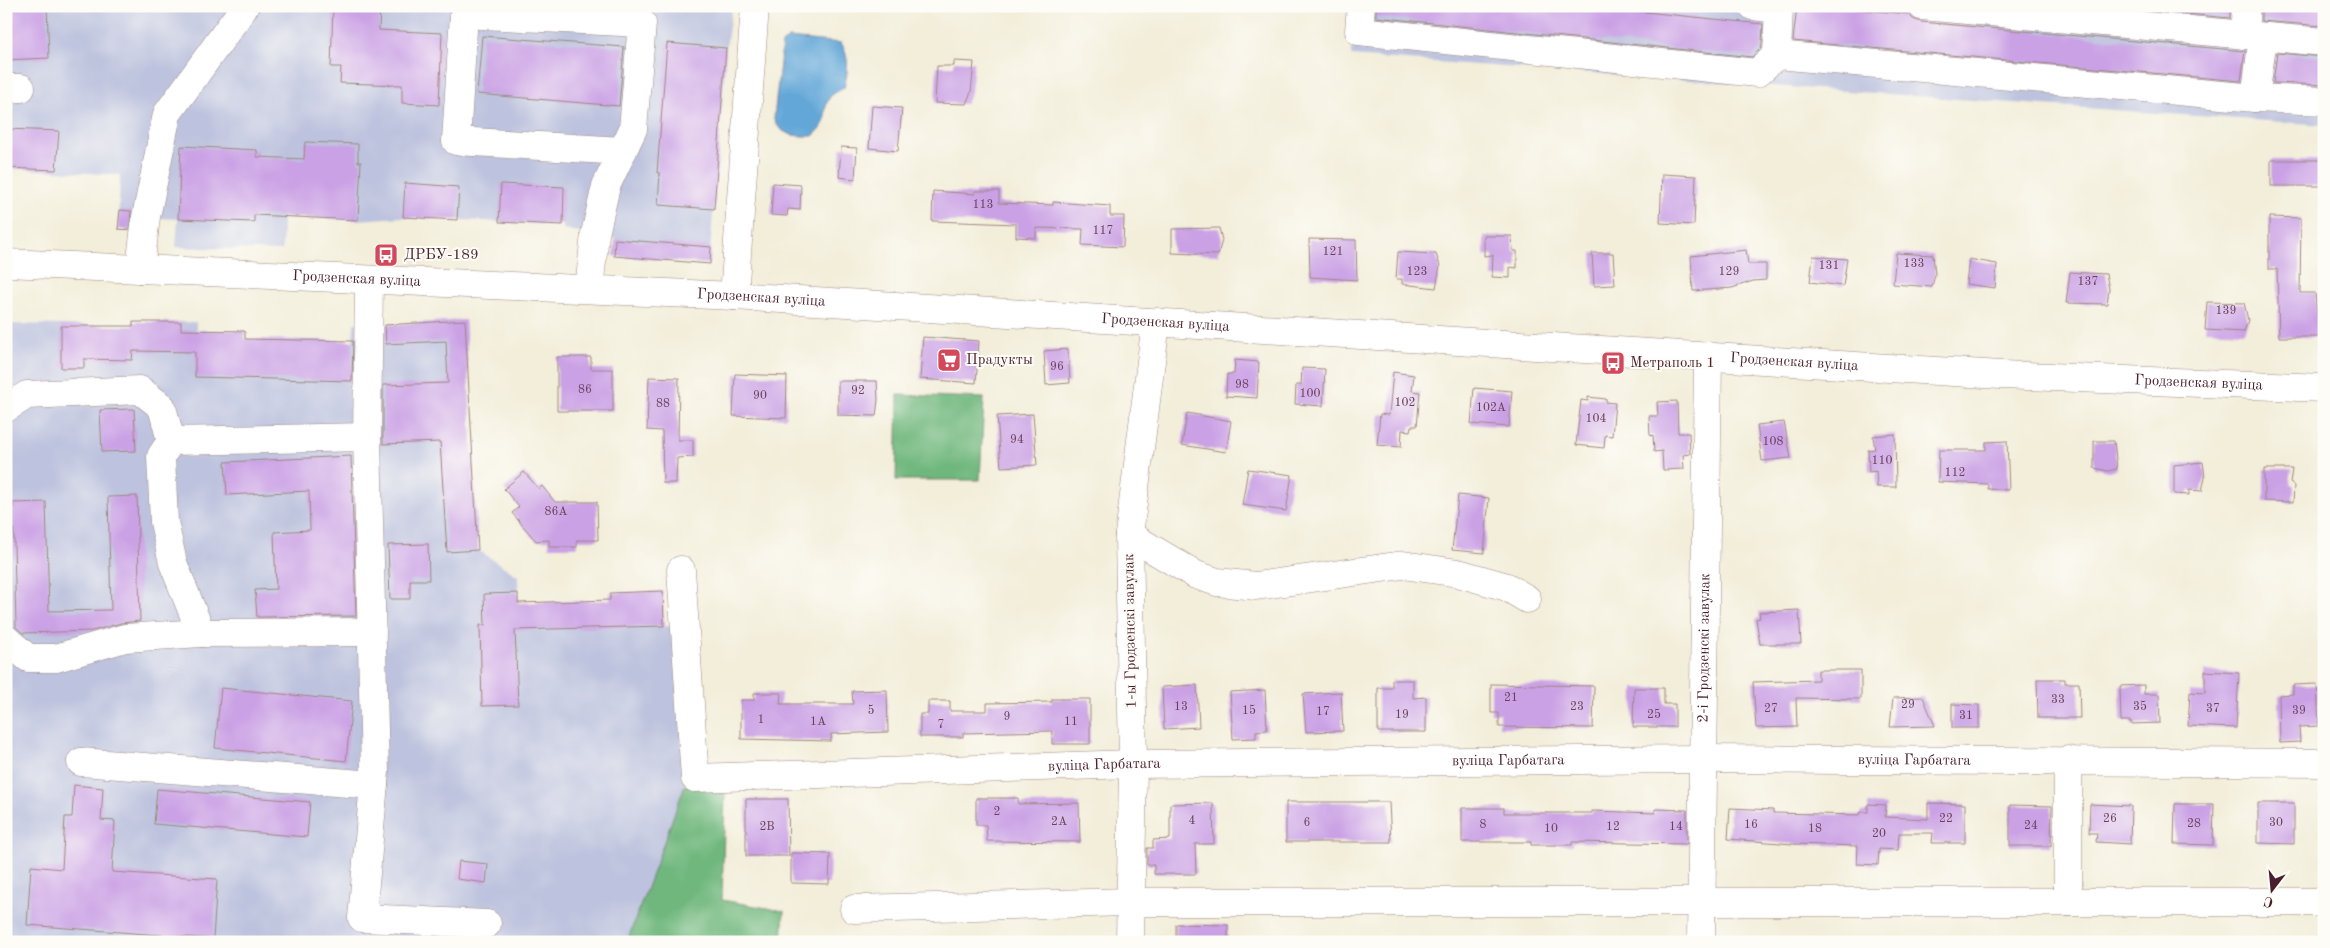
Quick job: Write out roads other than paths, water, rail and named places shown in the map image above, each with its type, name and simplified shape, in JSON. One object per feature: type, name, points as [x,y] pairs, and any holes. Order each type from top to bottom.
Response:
[{"type":"street","points":[[140,269],[146,217],[167,114],[245,6]]},
{"type":"street","points":[[734,296],[755,6]]},
{"type":"street","points":[[1361,6],[1359,31],[1757,73],[1777,55],[2255,98],[2324,101]]},
{"type":"street","points":[[1922,6],[2324,42]]},
{"type":"street","points":[[2246,6],[2254,36],[2255,98]]},
{"type":"street","points":[[1770,7],[1777,55]]},
{"type":"street","points":[[589,289],[595,234],[606,186],[623,151],[633,129],[642,23],[464,14],[456,141],[623,151]]},
{"type":"street","name":"Гродзенская вуліца","points":[[6,263],[734,296],[2001,375],[2324,388]]},
{"type":"street","points":[[369,280],[367,437],[374,785],[362,918],[487,924]]},
{"type":"street","name":"1-ы Гродзенскі завулак","points":[[1130,942],[1133,764],[1129,535],[1156,322]]},
{"type":"street","name":"2-і Гродзенскі завулак","points":[[1701,942],[1708,356]]},
{"type":"street","points":[[6,408],[28,395],[140,390],[162,407],[171,441],[162,456],[164,522],[173,563],[201,633]]},
{"type":"street","points":[[171,441],[367,437]]},
{"type":"street","points":[[1129,535],[1196,575],[1217,582],[1256,586],[1404,565],[1458,573],[1507,586],[1528,599]]},
{"type":"street","name":"вуліца Гарбатага","points":[[681,570],[695,778],[1133,764],[1702,759],[2324,763]]},
{"type":"street","points":[[6,639],[28,658],[56,658],[125,638],[201,633],[372,632]]},
{"type":"street","points":[[2068,760],[2068,902]]},
{"type":"street","points":[[81,762],[374,785]]},
{"type":"street","points":[[854,909],[1131,902],[2324,902]]},
{"type":"water","points":[[788,38],[841,43],[846,54],[847,70],[844,88],[829,98],[824,122],[813,136],[795,135],[785,132],[777,125],[774,119],[782,44]]},
{"type":"place","name":"ДРБУ-189","points":[[386,255]]},
{"type":"place","name":"Прадукты","points":[[949,360]]},
{"type":"place","name":"Метраполь 1","points":[[1613,363]]}]
